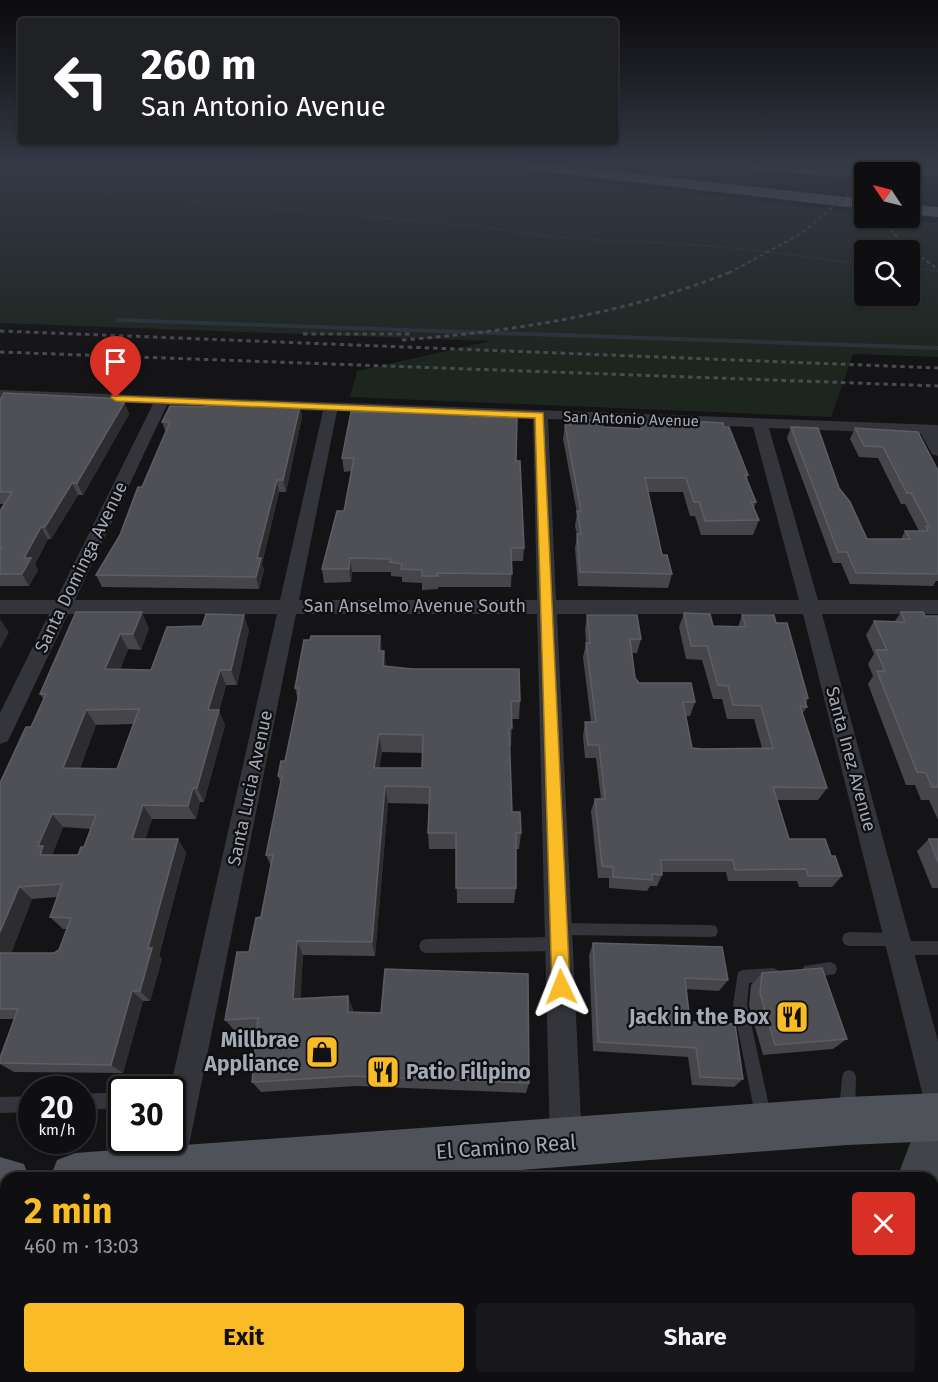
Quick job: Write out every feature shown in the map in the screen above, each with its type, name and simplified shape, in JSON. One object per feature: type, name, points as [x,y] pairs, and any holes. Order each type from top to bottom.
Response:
[{"type":"main road","name":"El Camino Real","points":[[145,1172],[766,1128],[848,1099],[938,1117]]},
{"type":"main road","points":[[922,1172],[938,1128]]},
{"type":"street","name":"San Antonio Avenue","points":[[0,394],[932,430]]},
{"type":"street","name":"Santa Dominga Avenue","points":[[0,735],[162,400]]},
{"type":"street","name":"Santa Lucia Avenue","points":[[183,1076],[290,606],[331,406]]},
{"type":"street","points":[[540,415],[549,606],[566,1143]]},
{"type":"street","name":"Santa Inez Avenue","points":[[760,424],[811,608],[938,1096]]},
{"type":"street","points":[[932,430],[938,451]]},
{"type":"street","name":"San Anselmo Avenue South","points":[[0,607],[938,607]]},
{"type":"street","name":"Santa Lucia Avenue","points":[[168,1170],[170,1154]]},
{"type":"lane","points":[[426,946],[559,936],[711,931]]},
{"type":"lane","points":[[849,939],[938,948]]},
{"type":"lane","points":[[766,1128],[740,1005],[743,978],[830,969]]},
{"type":"lane","points":[[0,1105],[18,1104]]},
{"type":"path","points":[[499,230],[539,237],[582,237],[657,245],[707,246],[854,263]]},
{"type":"path","points":[[920,269],[938,271]]},
{"type":"shaded area","points":[[0,230],[938,230],[938,357],[853,354],[831,417],[350,397],[357,371],[491,341],[0,323]]},
{"type":"building","points":[[4,393],[123,399],[121,403],[124,403],[77,483],[72,483],[45,527],[41,527],[24,558],[31,558],[22,574],[0,574],[2,547],[0,547],[0,511],[12,492],[0,492],[0,400]]},
{"type":"building","points":[[207,403],[300,406],[283,480],[277,480],[257,558],[261,558],[256,577],[96,575],[120,535],[138,487],[142,487],[170,422],[162,422],[170,406],[206,407]]},
{"type":"building","points":[[351,412],[445,412],[472,413],[472,417],[517,418],[516,461],[520,461],[524,548],[511,548],[512,574],[437,573],[438,576],[422,576],[422,570],[401,569],[402,564],[390,562],[390,559],[350,558],[349,569],[322,569],[337,511],[344,511],[354,458],[342,458]]},
{"type":"building","points":[[602,419],[603,427],[642,429],[641,423],[671,420],[723,423],[724,427],[729,427],[748,475],[745,475],[756,502],[751,502],[759,520],[705,521],[699,502],[694,502],[686,478],[645,478],[662,555],[667,555],[672,574],[580,572],[577,534],[581,534],[577,511],[581,511],[565,425],[570,425],[570,421]]},
{"type":"building","points":[[791,427],[818,428],[839,488],[850,502],[867,539],[910,539],[905,531],[928,531],[926,526],[929,526],[911,493],[907,493],[883,447],[864,446],[855,428],[918,432],[938,471],[938,574],[856,573],[847,552],[838,552]]},
{"type":"building","points":[[76,612],[142,612],[133,634],[120,634],[105,669],[151,670],[167,627],[202,626],[206,614],[244,615],[231,670],[220,670],[208,710],[219,710],[197,788],[193,788],[188,806],[143,805],[132,839],[178,839],[148,948],[152,948],[140,991],[132,991],[111,1065],[0,1063],[18,1009],[0,1009],[0,953],[54,953],[59,950],[71,918],[50,917],[62,884],[19,887],[0,932],[0,783],[26,727],[31,727],[46,694],[40,694]],"holes":[[[139,709],[117,769],[63,768],[86,710]],[[52,814],[96,815],[84,847],[81,847],[78,855],[40,855],[43,846],[38,846]]]},
{"type":"building","points":[[901,612],[923,612],[925,616],[938,616],[938,787],[932,787],[926,773],[917,772],[877,671],[885,671],[876,650],[887,650],[874,621],[905,622]]},
{"type":"building","points":[[684,613],[710,614],[713,626],[746,627],[742,615],[774,615],[776,623],[787,623],[808,698],[804,698],[807,707],[800,706],[827,788],[773,787],[789,839],[825,839],[831,856],[835,856],[842,876],[808,876],[806,869],[735,870],[733,860],[661,860],[662,875],[652,874],[652,880],[613,877],[613,867],[602,866],[595,799],[605,799],[599,745],[588,745],[585,722],[596,722],[586,643],[590,643],[587,615],[637,615],[641,639],[630,639],[635,678],[639,683],[691,683],[695,702],[683,702],[692,748],[773,748],[761,706],[733,705],[728,686],[718,685],[707,646],[691,646]]},
{"type":"building","points":[[311,636],[380,636],[379,651],[384,651],[383,666],[412,669],[519,669],[520,701],[511,701],[512,728],[509,728],[512,812],[520,812],[521,833],[516,833],[516,888],[456,888],[456,833],[428,833],[430,787],[385,786],[372,942],[297,941],[293,999],[348,996],[348,1012],[381,1013],[385,969],[528,974],[529,1083],[352,1076],[252,1082],[258,1018],[225,1020],[237,952],[249,952],[256,918],[261,917],[273,855],[266,855],[282,776],[278,776],[281,761],[285,761],[298,699],[299,688],[295,688],[304,640],[310,640]],"holes":[[[379,734],[423,735],[422,768],[374,768]]]},
{"type":"building","points":[[929,839],[938,839],[938,862]]},
{"type":"building","points":[[593,943],[722,947],[728,980],[685,978],[690,1022],[735,1024],[743,1079],[700,1077],[696,1048],[598,1042]]},
{"type":"building","points":[[822,968],[847,1039],[775,1045],[760,993],[762,973]]},
{"type":"waterway","points":[[118,320],[938,348]]},
{"type":"railway","points":[[732,271],[805,230]]},
{"type":"railway","points":[[892,230],[904,245],[938,269]]},
{"type":"railway","points":[[402,340],[529,326],[570,318],[652,299],[732,271]]},
{"type":"railway","points":[[0,331],[938,368]]},
{"type":"railway","points":[[303,334],[411,334]]},
{"type":"railway","points":[[0,352],[938,386]]},
{"type":"place","name":"Jack in the Box","points":[[792,1017]]},
{"type":"place","name":"Millbrae Appliance","points":[[322,1052]]},
{"type":"place","name":"Patio Filipino","points":[[383,1072]]},
{"type":"route","points":[[116,398],[540,415],[549,606],[561,987]]}]
